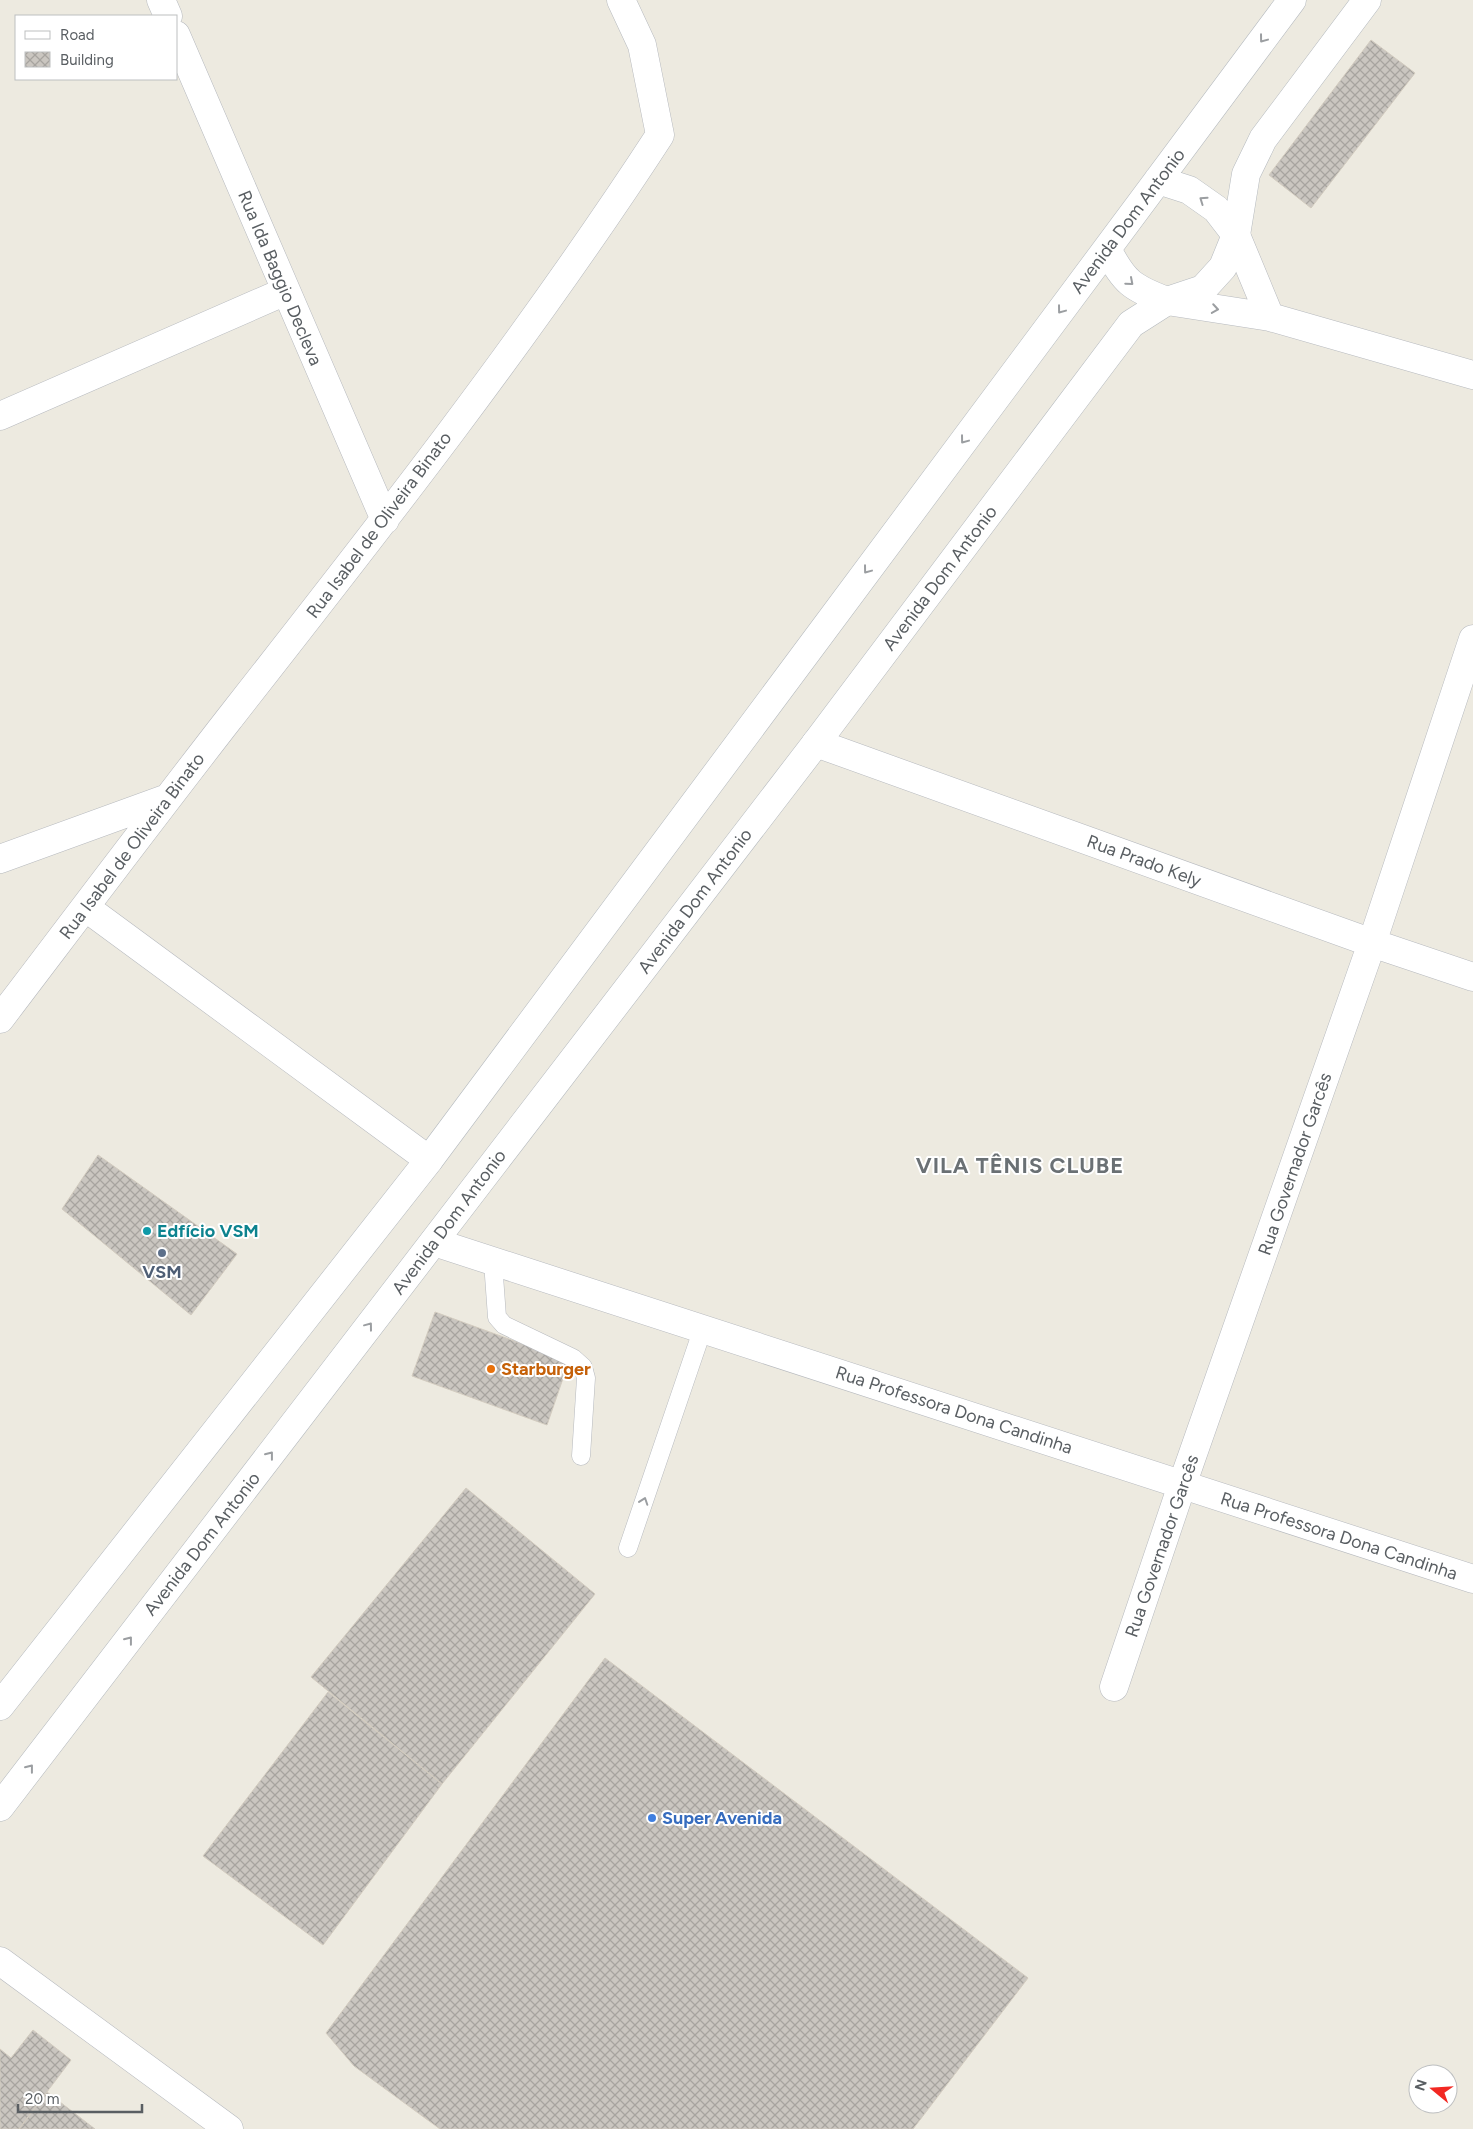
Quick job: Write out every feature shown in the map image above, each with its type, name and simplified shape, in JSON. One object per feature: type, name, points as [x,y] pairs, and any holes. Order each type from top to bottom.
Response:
[{"type":"street","points":[[161,0],[168,15]]},
{"type":"street","name":"Rua Isabel de Oliveira Binato","points":[[0,1019],[168,798],[385,520],[600,228],[660,135],[642,45],[622,0]]},
{"type":"street","name":"Avenida Dom Antonio","points":[[0,1706],[429,1160],[1292,0]]},
{"type":"street","name":"Avenida Dom Antonio","points":[[0,1807],[816,743],[1131,324],[1167,301],[1203,289],[1223,267],[1236,235],[1246,174],[1263,138],[1367,0]]},
{"type":"street","name":"Rua Ida Baggio Decleva","points":[[178,41],[385,520]]},
{"type":"street","points":[[1158,180],[1189,190],[1216,209],[1236,235],[1270,317]]},
{"type":"street","points":[[1107,249],[1120,273],[1141,291],[1167,301],[1270,317],[1473,375]]},
{"type":"street","points":[[0,416],[286,290]]},
{"type":"street","name":"Rua Governador Garcês","points":[[1114,1687],[1182,1485],[1372,944],[1473,639]]},
{"type":"street","name":"Rua Prado Kely","points":[[816,743],[1372,944],[1473,977]]},
{"type":"street","points":[[0,859],[168,798]]},
{"type":"street","points":[[85,907],[429,1160]]},
{"type":"street","name":"Rua Professora Dona Candinha","points":[[434,1242],[1473,1579]]},
{"type":"street","points":[[0,1961],[229,2129]]},
{"type":"lane","points":[[494,1262],[497,1317],[504,1325],[573,1358],[583,1366],[586,1378],[580,1456]]},
{"type":"lane","points":[[628,1548],[703,1328]]},
{"type":"building","points":[[1371,40],[1415,73],[1311,208],[1269,175]]},
{"type":"building","name":"Edfício VSM","points":[[98,1155],[237,1254],[191,1315],[62,1209]]},
{"type":"building","name":"Starburger","points":[[435,1312],[569,1361],[547,1425],[412,1376]]},
{"type":"building","points":[[466,1488],[595,1594],[442,1784],[311,1677]]},
{"type":"building","name":"Super Avenida","points":[[605,1658],[1028,1978],[913,2129],[440,2129],[354,2066],[326,2033]]},
{"type":"building","points":[[328,1692],[442,1784],[323,1945],[203,1856]]},
{"type":"building","points":[[33,2030],[71,2060],[19,2129],[0,2129],[0,2049],[11,2058]]},
{"type":"building","points":[[47,2092],[95,2129],[19,2129]]},
{"type":"place","name":"Edfício VSM","points":[[147,1231]]},
{"type":"place","name":"VSM","points":[[162,1253]]},
{"type":"place","name":"Starburger","points":[[491,1369]]},
{"type":"place","name":"Super Avenida","points":[[652,1818]]},
{"type":"district","name":"VILA TÊNIS CLUBE","points":[[1020,1165]]}]
